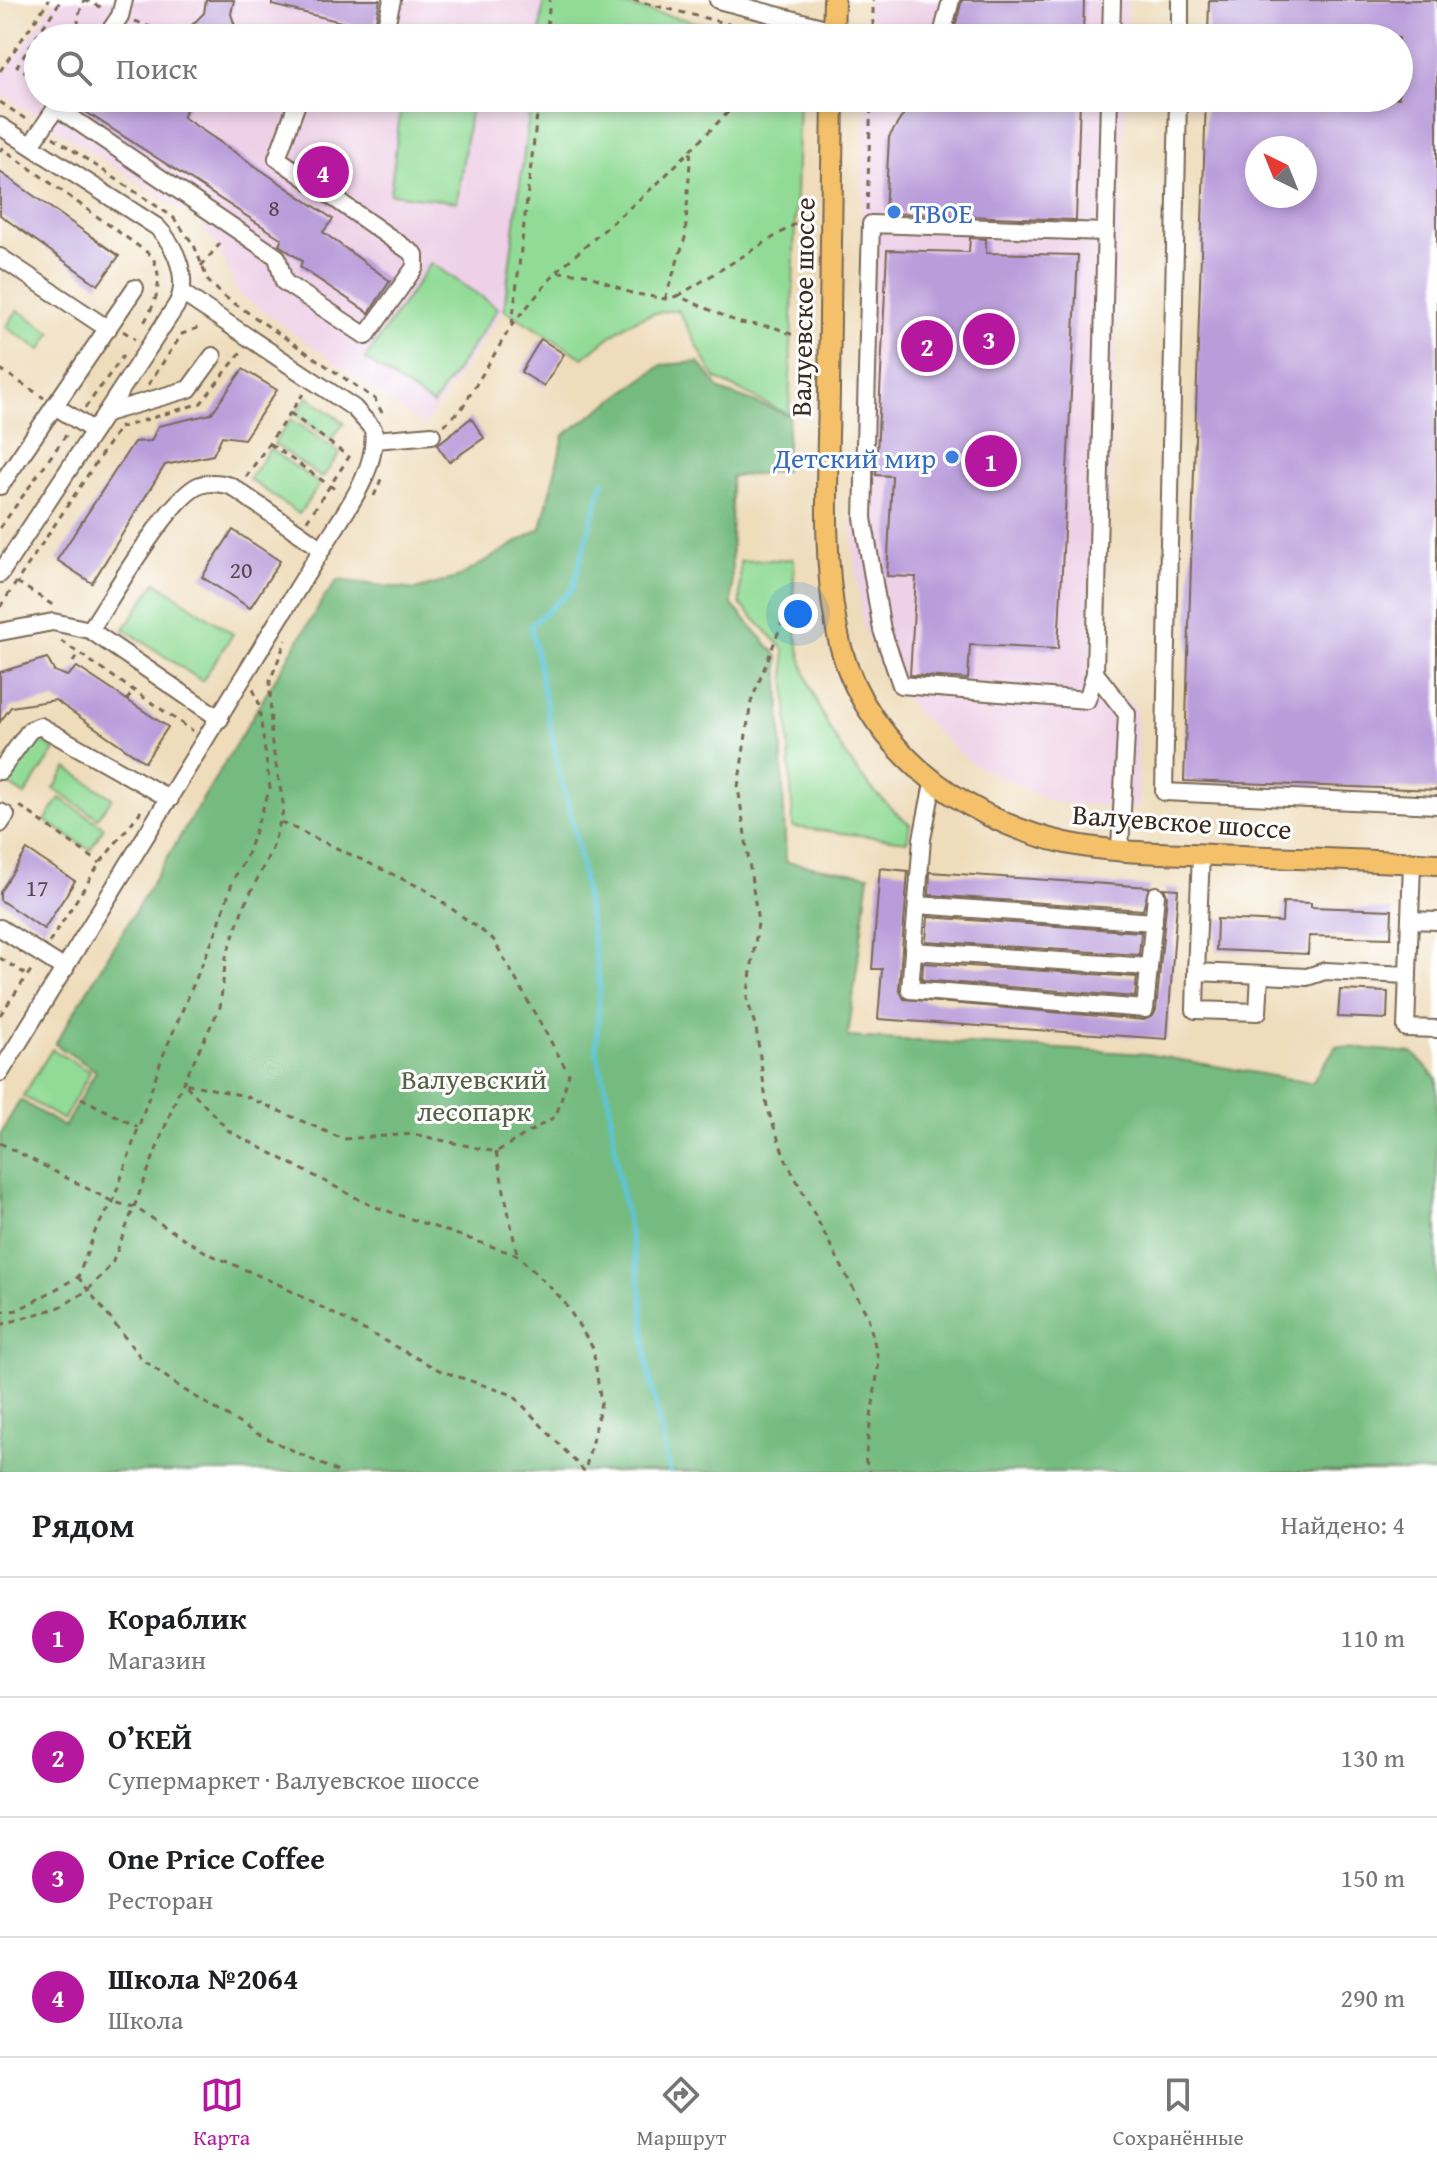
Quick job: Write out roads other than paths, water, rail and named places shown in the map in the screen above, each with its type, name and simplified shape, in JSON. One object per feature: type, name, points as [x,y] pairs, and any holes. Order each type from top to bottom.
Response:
[{"type":"main road","points":[[833,24],[834,0]]},
{"type":"main road","name":"Валуевское шоссе","points":[[833,112],[827,536],[836,627],[851,673],[871,711],[902,752],[933,783],[958,801],[1006,824],[1066,843],[1201,854],[1437,864]]},
{"type":"street","points":[[115,24],[124,0]]},
{"type":"street","points":[[386,24],[392,0]]},
{"type":"street","points":[[718,0],[799,24]]},
{"type":"street","points":[[945,24],[951,0]]},
{"type":"street","points":[[1111,24],[1112,0]]},
{"type":"street","points":[[1180,0],[1180,24]]},
{"type":"street","points":[[31,145],[53,112]]},
{"type":"street","points":[[74,112],[277,257],[284,282],[366,336],[415,267],[415,255],[277,158],[294,112]]},
{"type":"street","points":[[1106,232],[871,224],[863,518],[882,630],[901,685],[1087,700],[1095,673],[1106,232],[1109,112]]},
{"type":"street","points":[[1178,112],[1164,792],[1437,805]]},
{"type":"street","points":[[0,126],[157,227],[178,260],[182,293],[0,574]]},
{"type":"street","points":[[0,257],[108,329]]},
{"type":"street","points":[[0,486],[135,288]]},
{"type":"street","points":[[0,1073],[65,969],[163,795],[373,473],[375,440],[367,418],[182,293]]},
{"type":"street","points":[[106,413],[189,389],[213,356]]},
{"type":"street","points":[[55,406],[94,431]]},
{"type":"street","points":[[375,440],[432,435]]},
{"type":"street","points":[[90,630],[164,521],[186,495],[202,484],[215,482],[231,486],[322,549]]},
{"type":"street","points":[[0,632],[53,622],[90,630],[215,715]]},
{"type":"street","points":[[1095,673],[1127,714],[1120,849]]},
{"type":"street","points":[[0,771],[9,748],[30,730],[48,728],[163,795]]},
{"type":"street","points":[[933,783],[922,839],[910,990],[1145,1009],[1156,895]]},
{"type":"street","points":[[0,812],[6,815],[0,824]]},
{"type":"street","points":[[1201,854],[1195,1010],[1258,1012],[1260,975]]},
{"type":"street","points":[[1412,863],[1406,1028],[1437,1029]]},
{"type":"street","points":[[917,905],[1154,922]]},
{"type":"street","points":[[1410,920],[1437,921]]},
{"type":"street","points":[[0,928],[65,969]]},
{"type":"street","points":[[913,951],[1149,967]]},
{"type":"street","points":[[1196,972],[1307,977],[1325,971],[1408,975]]},
{"type":"waterway","points":[[603,481],[572,590],[531,625],[558,767],[577,841],[600,987],[596,1050],[609,1101],[619,1179],[641,1288],[647,1363],[670,1472]]},
{"type":"place","name":"Школа №2064","points":[[323,172]]},
{"type":"place","name":"ТВОЕ","points":[[894,212]]},
{"type":"place","name":"One Price Coffee","points":[[989,339]]},
{"type":"place","name":"О’КЕЙ","points":[[927,346]]},
{"type":"place","name":"Детский мир","points":[[952,457]]},
{"type":"place","name":"Кораблик","points":[[991,461]]},
{"type":"park label","name":"Валуевский лесопарк","points":[[474,1094]]}]
